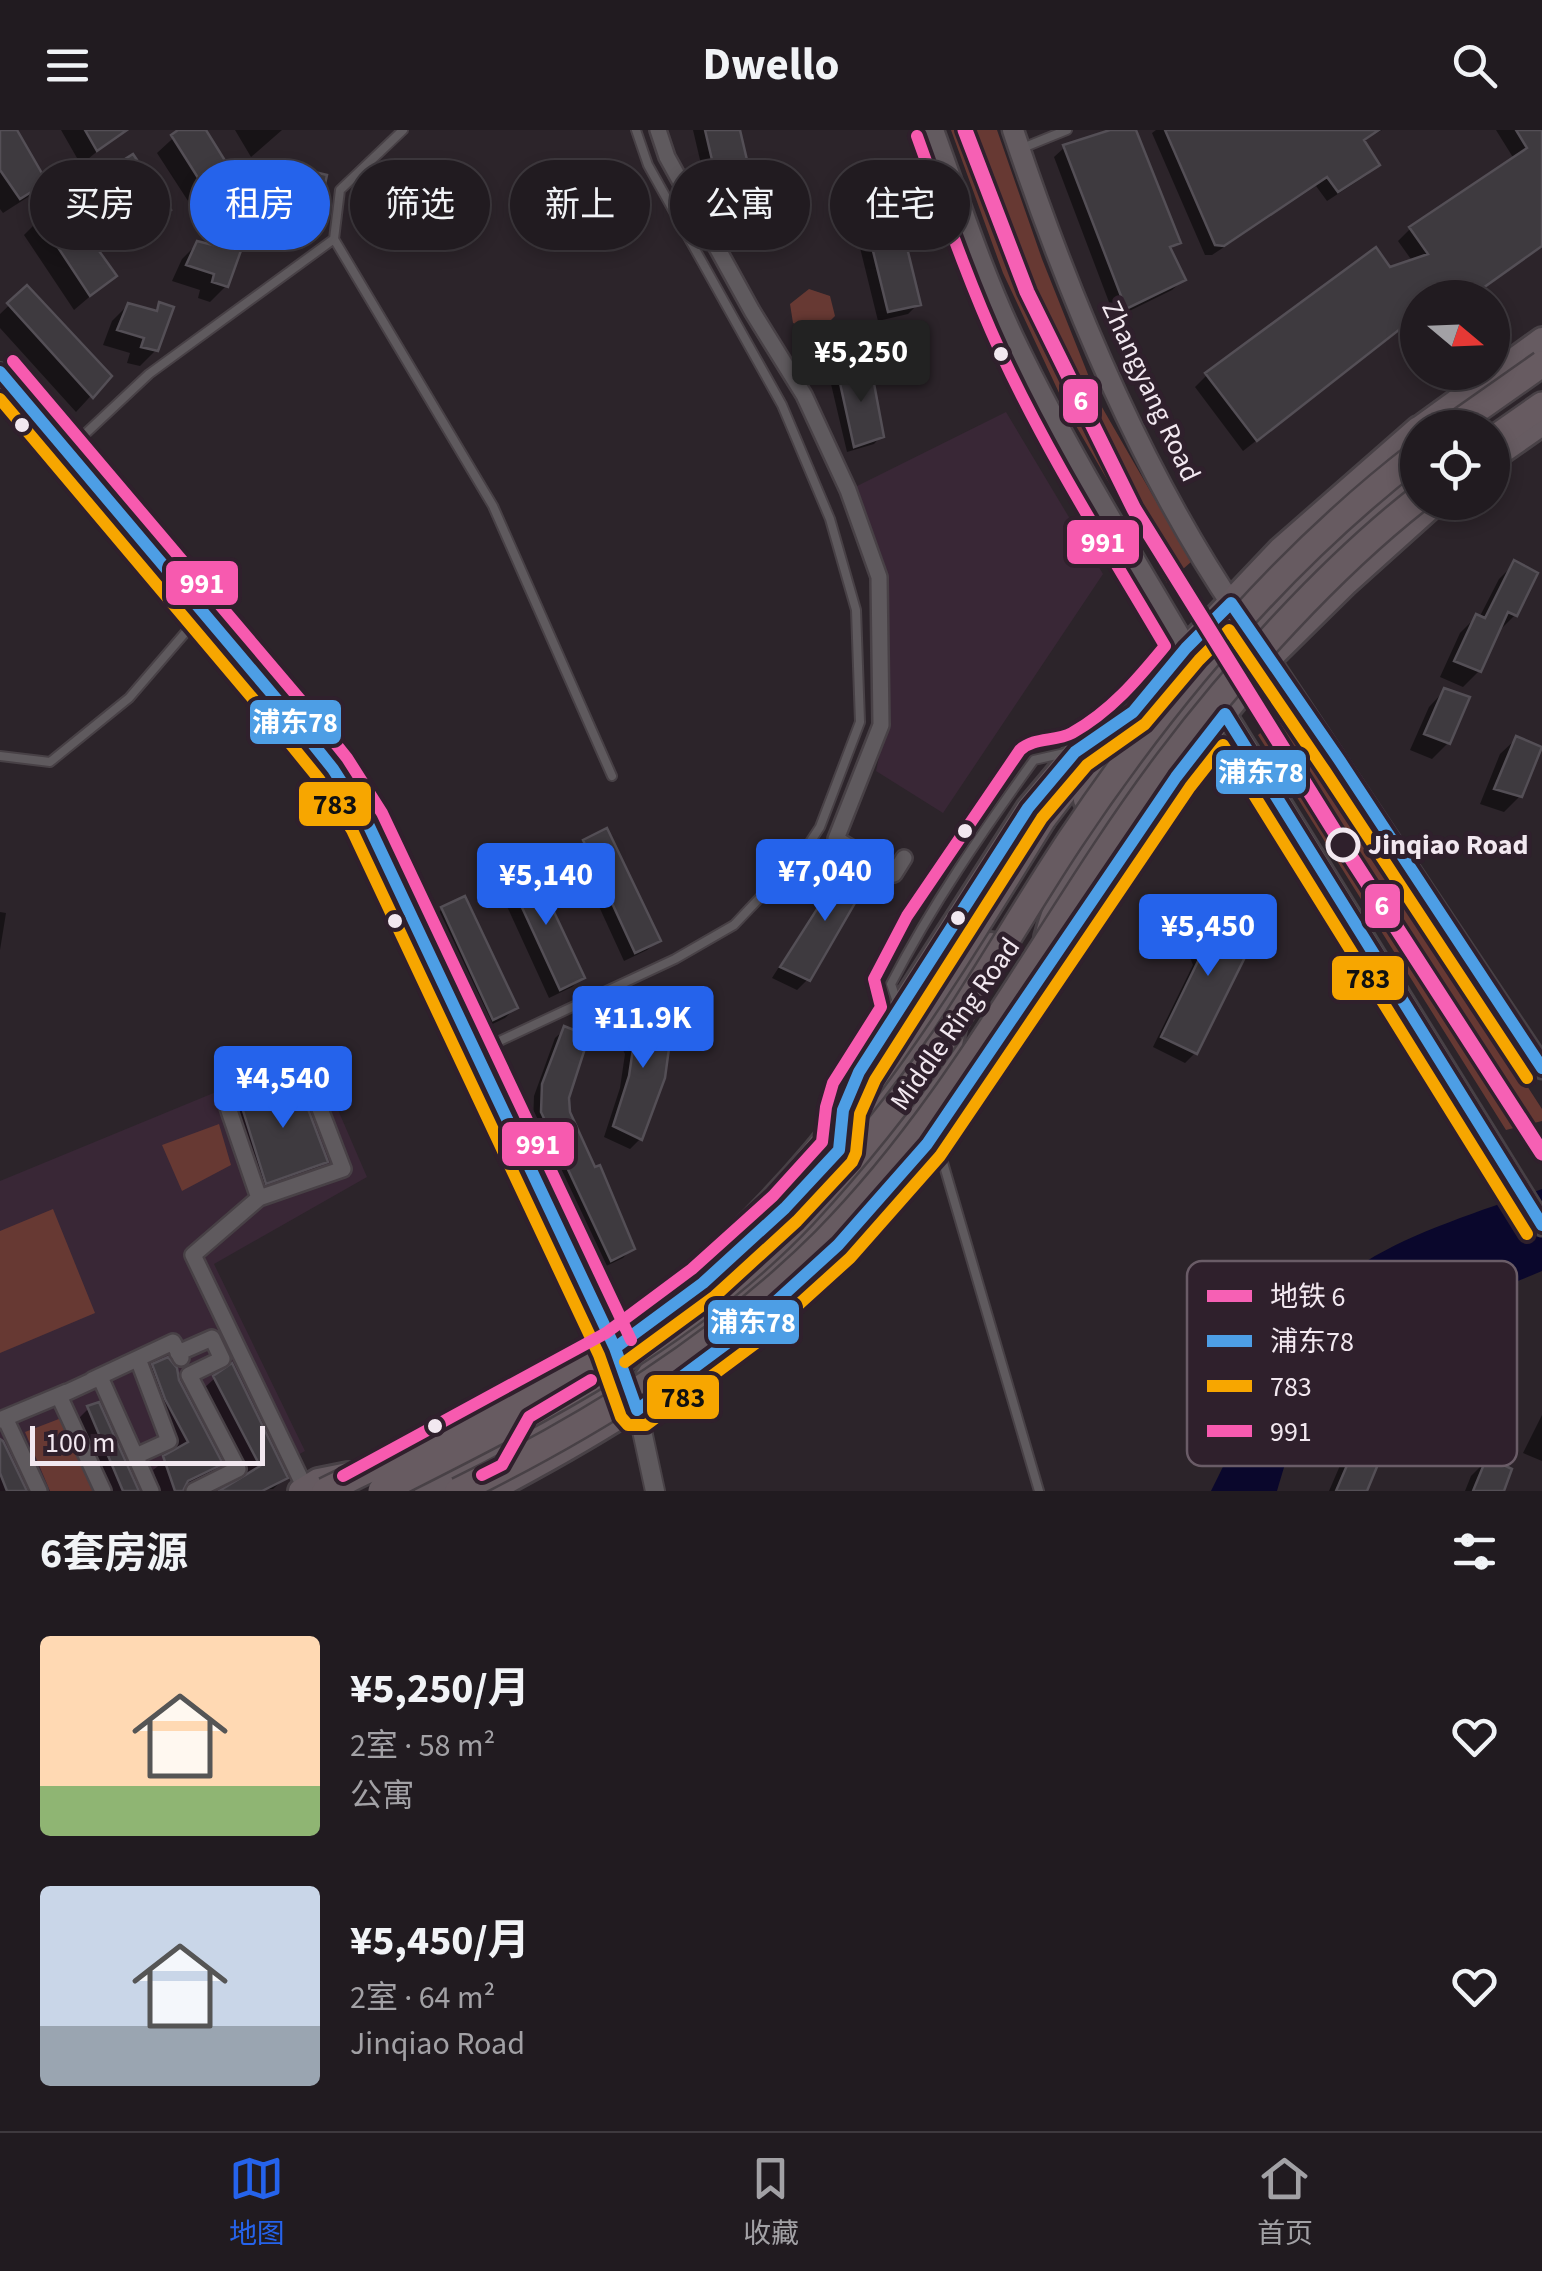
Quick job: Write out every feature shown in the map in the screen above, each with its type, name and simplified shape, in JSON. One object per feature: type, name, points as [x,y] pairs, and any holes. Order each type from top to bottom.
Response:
[{"type":"highway","points":[[1477,410],[1542,364]]},
{"type":"highway","points":[[1510,427],[1542,405]]},
{"type":"highway","name":"Middle Ring Road","points":[[382,1491],[518,1422],[623,1361],[713,1295],[799,1218],[846,1166],[944,1039],[1071,838],[1142,739],[1216,648],[1296,561],[1400,470]]},
{"type":"highway","name":"Middle Ring Road","points":[[458,1491],[638,1392],[736,1320],[825,1240],[902,1152],[973,1058],[1168,762],[1240,674],[1320,589],[1400,516]]},
{"type":"highway","points":[[461,1424],[582,1358],[636,1321],[694,1276],[784,1189],[831,1138],[873,1083],[926,1006],[1043,818],[1133,712]]},
{"type":"highway","points":[[310,1490],[568,1374],[672,1310],[754,1248],[846,1166]]},
{"type":"main road","points":[[933,130],[988,280],[1056,424],[1225,714],[1542,1225]]},
{"type":"main road","name":"Zhangyang Road","points":[[1016,140],[1119,396],[1184,526],[1230,603],[1542,1068]]},
{"type":"main road","points":[[1510,360],[1542,338]]},
{"type":"main road","points":[[1442,410],[1469,390]]},
{"type":"main road","points":[[1510,446],[1542,424]]},
{"type":"main road","points":[[636,1410],[643,1382],[660,1358],[726,1308],[810,1232],[885,1100],[1074,816],[1133,712],[1186,648],[1280,549],[1400,444]]},
{"type":"main road","points":[[1225,714],[1236,667],[1252,635],[1322,563],[1400,493]]},
{"type":"main road","points":[[490,1491],[510,1484],[636,1410],[746,1329],[838,1245],[928,1144],[1176,777],[1225,714],[1269,660],[1417,520]]},
{"type":"main road","points":[[1031,993],[1065,880],[1206,681],[1222,648],[1230,603]]},
{"type":"main road","points":[[846,1166],[843,1110],[850,1089],[900,1009],[1028,808],[1075,752],[1133,712]]},
{"type":"main road","points":[[352,1491],[615,1348],[703,1283],[785,1208],[846,1166],[948,1060],[954,1044],[958,994]]},
{"type":"main road","points":[[846,1166],[885,1100]]},
{"type":"main road","points":[[426,1491],[599,1397],[612,1377],[615,1348]]},
{"type":"main road","points":[[310,1490],[318,1480],[395,1466]]},
{"type":"street","points":[[658,130],[666,158],[804,396],[848,490],[879,577],[881,725],[836,838],[894,874],[904,858]]},
{"type":"street","points":[[0,372],[333,769],[367,822],[615,1348],[636,1410],[655,1491]]},
{"type":"street","points":[[259,1198],[224,1096],[302,1062],[342,1169],[259,1198],[192,1256],[310,1490]]},
{"type":"street","points":[[178,1353],[212,1338],[217,1348],[222,1359],[189,1376]]},
{"type":"street","points":[[39,1491],[2,1419],[174,1342],[238,1469],[194,1491]]},
{"type":"street","points":[[136,1456],[169,1441],[138,1359]]},
{"type":"street","points":[[100,1377],[152,1491]]},
{"type":"street","points":[[58,1396],[103,1491]]},
{"type":"street","points":[[510,1484],[541,1430]]},
{"type":"lane","points":[[403,130],[340,190],[334,238],[493,506],[612,776]]},
{"type":"lane","points":[[476,1052],[675,959],[734,925],[804,850],[820,827],[860,722],[856,610],[830,519],[782,406],[648,165],[636,130]]},
{"type":"lane","points":[[1016,140],[1067,130]]},
{"type":"lane","points":[[68,450],[149,374],[334,238]]},
{"type":"lane","points":[[0,756],[50,762],[129,698],[203,612]]},
{"type":"lane","points":[[928,1144],[942,1159],[1040,1491]]},
{"type":"shaded area","points":[[951,130],[997,130],[1042,259],[1099,402],[1191,562],[1167,583],[1068,412],[1003,273],[970,182],[970,160],[962,160]]},
{"type":"shaded area","points":[[809,289],[830,296],[835,316],[818,333],[793,323],[790,304]]},
{"type":"shaded area","points":[[1006,412],[1103,574],[943,813],[876,771],[886,725],[886,588],[843,493]]},
{"type":"shaded area","points":[[1285,713],[1542,1109],[1542,1121],[1506,1130],[1258,735]]},
{"type":"shaded area","points":[[313,1052],[367,1177],[214,1264],[305,1451],[232,1491],[0,1491],[0,1181]]},
{"type":"shaded area","points":[[219,1124],[231,1165],[182,1191],[162,1145]]},
{"type":"shaded area","points":[[1542,1189],[1542,1271],[1517,1280],[1517,1261],[1368,1261],[1447,1223]]},
{"type":"shaded area","points":[[53,1209],[95,1313],[0,1353],[0,1231]]},
{"type":"shaded area","points":[[64,1417],[96,1491],[50,1491],[25,1432]]},
{"type":"shaded area","points":[[1223,1466],[1285,1466],[1277,1491],[1211,1491]]},
{"type":"building","points":[[0,130],[17,130],[34,160],[30,160],[30,193],[20,199],[0,170]]},
{"type":"building","points":[[85,130],[127,130],[97,151]]},
{"type":"building","points":[[178,130],[206,130],[225,160],[190,160],[190,165],[171,135]]},
{"type":"building","points":[[705,130],[740,130],[747,160],[712,160]]},
{"type":"building","points":[[1110,130],[1136,130],[1181,243],[1170,247],[1186,280],[1126,309],[1063,145]]},
{"type":"building","points":[[1165,130],[1379,130],[1364,140],[1380,165],[1338,192],[1327,177],[1224,246],[1215,245]]},
{"type":"building","points":[[1516,130],[1542,130],[1542,246],[1494,280],[1400,280],[1400,329],[1257,441],[1205,373],[1376,247],[1390,267],[1428,254],[1409,227],[1527,148]]},
{"type":"building","points":[[60,250],[98,250],[117,276],[90,296]]},
{"type":"building","points":[[193,250],[241,250],[228,287],[212,282],[214,274],[186,265]]},
{"type":"building","points":[[873,250],[908,250],[921,305],[888,312]]},
{"type":"building","points":[[27,285],[112,376],[93,398],[7,303]]},
{"type":"building","points":[[159,302],[174,307],[158,351],[141,347],[144,338],[117,330],[128,303],[157,311]]},
{"type":"building","points":[[870,362],[884,437],[854,447],[838,374]]},
{"type":"building","points":[[1514,560],[1538,573],[1517,616],[1508,612],[1481,672],[1454,661],[1476,614],[1485,618]]},
{"type":"building","points":[[1444,688],[1470,697],[1450,744],[1424,734]]},
{"type":"building","points":[[1516,736],[1542,747],[1522,797],[1494,789]]},
{"type":"building","points":[[607,828],[661,941],[635,953],[583,840]]},
{"type":"building","points":[[532,865],[585,978],[560,990],[508,877]]},
{"type":"building","points":[[845,865],[870,877],[810,981],[780,967]]},
{"type":"building","points":[[465,896],[518,1008],[493,1020],[441,907]]},
{"type":"building","points":[[1208,910],[1227,913],[1234,924],[1244,922],[1250,947],[1197,1054],[1161,1037],[1202,953],[1194,938],[1193,923]]},
{"type":"building","points":[[648,1001],[670,1041],[665,1078],[642,1140],[613,1126],[629,1076],[634,1042],[622,1020]]},
{"type":"building","points":[[564,1026],[589,1036],[569,1098],[570,1112],[595,1167],[600,1165],[635,1249],[611,1261],[541,1112],[542,1084]]},
{"type":"building","points":[[296,1077],[328,1162],[266,1184],[240,1101]]},
{"type":"building","points":[[168,1357],[223,1464],[188,1481],[183,1491],[175,1491],[163,1456],[188,1442],[152,1364]]},
{"type":"building","points":[[232,1363],[288,1478],[262,1491],[219,1491],[260,1466],[213,1376]]},
{"type":"building","points":[[99,1402],[139,1491],[123,1491],[87,1406]]},
{"type":"building","points":[[0,1439],[27,1491],[7,1491],[0,1473]]},
{"type":"building","points":[[1347,1466],[1377,1466],[1367,1491],[1336,1491]]},
{"type":"building","points":[[1483,1466],[1512,1469],[1504,1491],[1473,1491]]},
{"type":"metro line","name":"6","points":[[965,130],[1027,292],[1134,509],[1343,845],[1542,1153]]},
{"type":"transit line","name":"991","points":[[343,1476],[606,1333],[692,1269],[773,1196],[822,1142],[833,1083],[881,1007],[874,979],[907,916],[1020,750],[1032,743],[1065,736],[1099,715],[1165,646],[1018,389],[977,298],[917,136]]},
{"type":"transit line","name":"991","points":[[13,361],[303,703],[347,758],[382,813],[631,1340]]},
{"type":"transit line","name":"浦东78","points":[[0,372],[289,714],[333,769],[367,822],[615,1348],[637,1410],[746,1329],[838,1245],[927,1144],[1176,777],[1225,714],[1542,1225]]},
{"type":"transit line","name":"783","points":[[0,399],[275,725],[319,779],[352,830],[599,1355],[621,1417],[628,1425],[646,1425],[756,1343],[850,1258],[940,1156],[1190,787],[1223,745],[1527,1234]]},
{"type":"transit line","name":"浦东78","points":[[615,1348],[703,1283],[785,1208],[839,1150],[843,1110],[859,1072],[1028,808],[1075,752],[1133,712],[1186,648],[1231,603],[1542,1068]]},
{"type":"transit line","name":"783","points":[[625,1362],[715,1296],[797,1221],[852,1162],[860,1114],[875,1080],[1042,818],[1087,765],[1145,724],[1229,630],[1527,1078]]},
{"type":"transit line","name":"991","points":[[482,1475],[502,1465],[529,1417],[591,1380]]},
{"type":"place","name":"Jinqiao Road","points":[[1343,845]]}]
